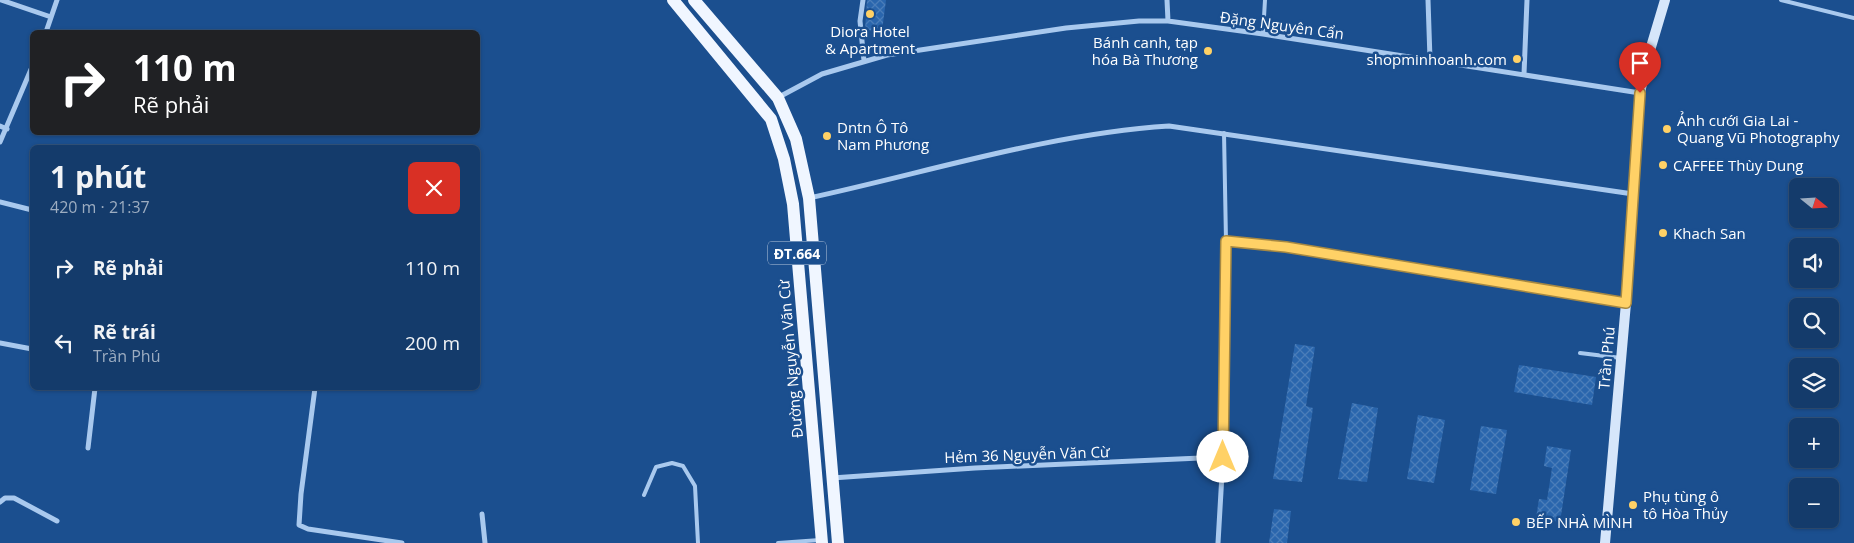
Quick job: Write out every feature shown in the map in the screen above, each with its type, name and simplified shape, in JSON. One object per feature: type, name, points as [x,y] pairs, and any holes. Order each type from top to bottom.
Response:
[{"type":"main road","name":"Đường Nguyễn Văn Cừ","points":[[673,0],[740,78],[771,119],[784,159],[793,204],[822,541]]},
{"type":"main road","name":"Đường Nguyễn Văn Cừ","points":[[694,0],[778,98],[796,139],[809,198],[838,543]]},
{"type":"main road","name":"Trần Phú","points":[[1605,543],[1626,303],[1640,93],[1648,57],[1665,0]]},
{"type":"main road","points":[[801,296],[817,294]]},
{"type":"street","points":[[1,0],[51,17]]},
{"type":"street","points":[[47,30],[57,0]]},
{"type":"street","points":[[863,0],[860,21],[864,60]]},
{"type":"street","points":[[1167,0],[1168,21]]},
{"type":"street","points":[[1428,0],[1430,59]]},
{"type":"street","points":[[1524,74],[1527,0]]},
{"type":"street","name":"Đặng Nguyên Cẩn","points":[[778,98],[822,74],[864,60],[1066,28],[1139,20],[1168,21],[1263,34],[1640,93]]},
{"type":"street","points":[[0,142],[30,72]]},
{"type":"street","points":[[0,126],[7,129]]},
{"type":"street","points":[[809,198],[884,182],[965,160],[1133,129],[1169,126],[1633,194]]},
{"type":"street","points":[[0,202],[30,210]]},
{"type":"street","points":[[1218,543],[1223,457],[1226,241],[1286,247],[1626,303]]},
{"type":"street","points":[[0,343],[30,349]]},
{"type":"street","points":[[88,448],[95,390]]},
{"type":"street","points":[[315,390],[301,494],[299,525],[308,529],[402,543]]},
{"type":"street","name":"Hẻm 36 Nguyễn Văn Cừ","points":[[832,478],[975,468],[1223,457]]},
{"type":"street","points":[[0,502],[5,498],[14,498],[57,521]]},
{"type":"street","points":[[482,514],[484,543]]},
{"type":"lane","points":[[1263,34],[1265,0]]},
{"type":"lane","points":[[1781,0],[1854,18]]},
{"type":"lane","points":[[1224,133],[1226,241]]},
{"type":"lane","points":[[1580,353],[1621,358]]},
{"type":"lane","points":[[644,495],[656,467],[672,463],[683,466],[695,486],[698,543]]},
{"type":"lane","points":[[778,543],[822,541]]},
{"type":"building","name":"Diora Hotel & Apartment","points":[[867,0],[886,0],[882,31],[865,30]]},
{"type":"building","points":[[1295,344],[1315,347],[1306,406],[1313,408],[1302,482],[1273,479]]},
{"type":"building","points":[[1519,365],[1596,377],[1592,405],[1514,392]]},
{"type":"building","points":[[1352,403],[1378,408],[1367,482],[1338,479]]},
{"type":"building","points":[[1418,415],[1445,420],[1434,483],[1407,479]]},
{"type":"building","points":[[1481,426],[1507,430],[1496,494],[1470,490]]},
{"type":"building","points":[[1547,446],[1571,450],[1560,522],[1536,518],[1539,499],[1547,500],[1552,468],[1544,466]]},
{"type":"building","points":[[1274,509],[1291,511],[1287,543],[1269,543]]},
{"type":"place","name":"Diora Hotel & Apartment","points":[[870,14]]},
{"type":"place","name":"Bánh canh, tạp hóa Bà Thương","points":[[1208,51]]},
{"type":"place","name":"shopminhoanh.com","points":[[1517,59]]},
{"type":"place","name":"Ảnh cưới Gia Lai - Quang Vũ Photography","points":[[1667,129]]},
{"type":"place","name":"Dntn Ô Tô Nam Phương","points":[[827,136]]},
{"type":"place","name":"CAFFEE Thùy Dung","points":[[1663,165]]},
{"type":"place","name":"Khach San","points":[[1663,233]]},
{"type":"place","name":"Phụ tùng ô tô Hòa Thủy","points":[[1633,505]]},
{"type":"place","name":"BẾP NHÀ MÌNH","points":[[1516,522]]},
{"type":"route","points":[[1223,457],[1226,241],[1286,247],[1626,303],[1640,93]]}]
